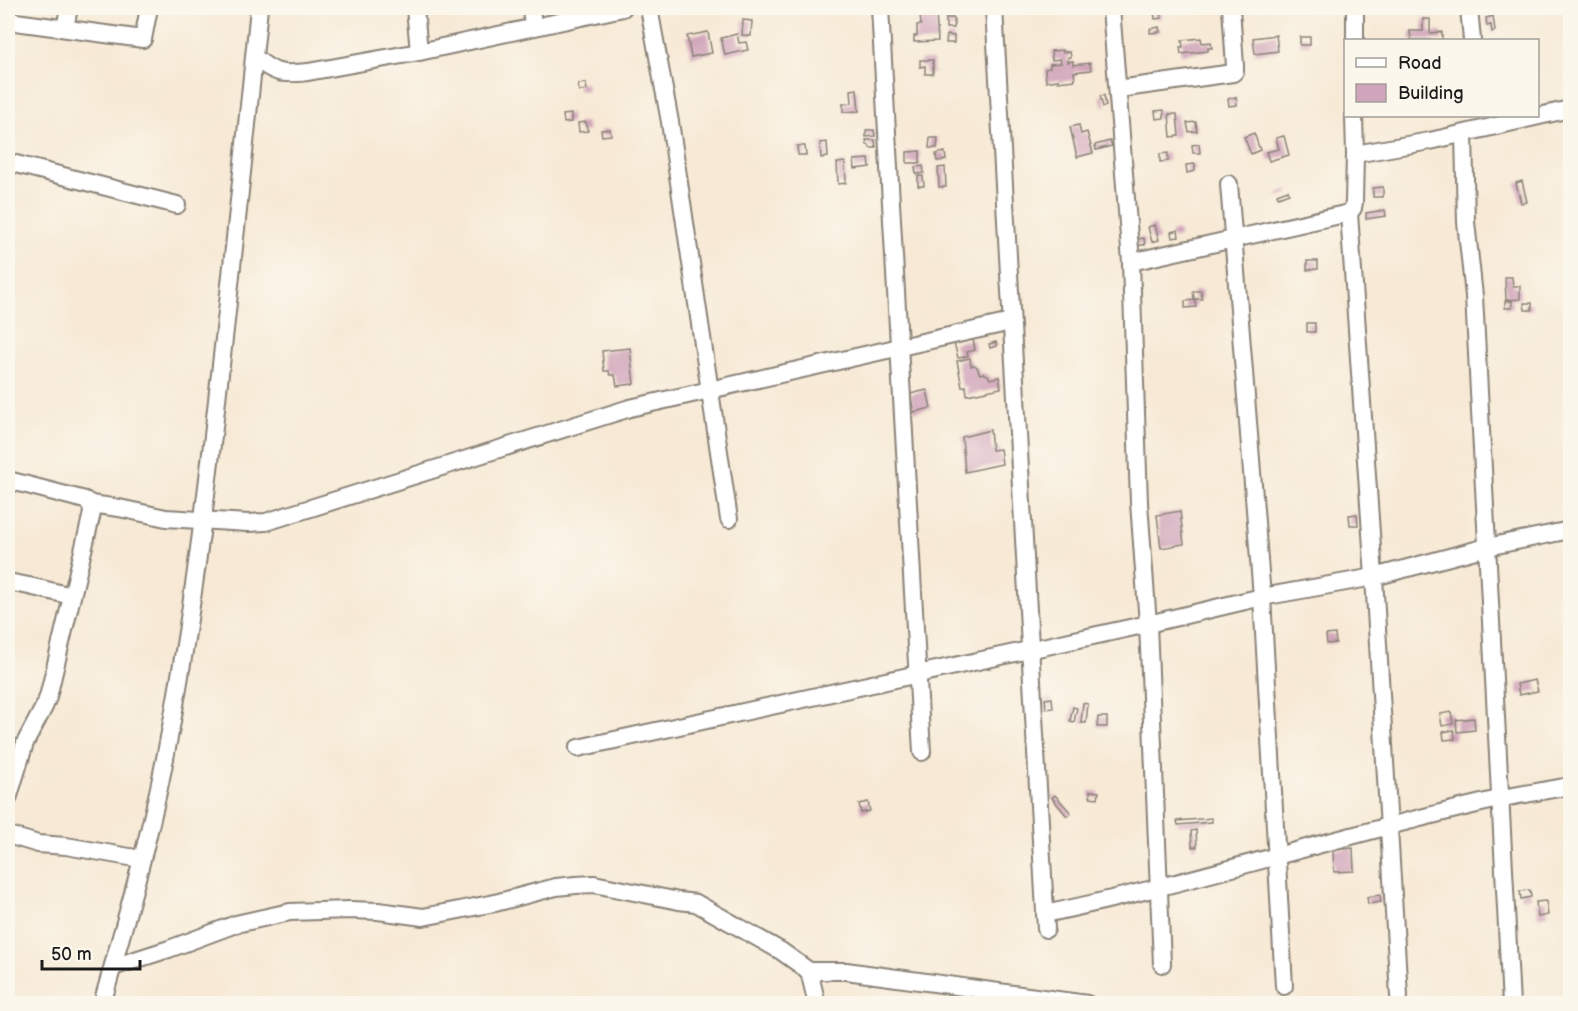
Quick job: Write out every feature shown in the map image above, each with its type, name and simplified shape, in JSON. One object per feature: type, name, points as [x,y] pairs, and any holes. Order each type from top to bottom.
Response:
[{"type":"street","points":[[64,28],[69,8]]},
{"type":"street","points":[[8,21],[143,39],[149,8]]},
{"type":"street","points":[[102,1004],[141,859],[169,739],[181,673],[204,521],[259,8]]},
{"type":"street","points":[[415,8],[419,52]]},
{"type":"street","points":[[531,8],[533,26]]},
{"type":"street","points":[[254,57],[274,71],[293,74],[419,52],[623,8]]},
{"type":"street","points":[[649,8],[670,122],[729,519]]},
{"type":"street","points":[[880,8],[922,752]]},
{"type":"street","points":[[994,8],[1045,922],[1118,899],[1389,826],[1500,799],[1570,786]]},
{"type":"street","points":[[1111,8],[1131,262],[1139,503],[1148,624],[1162,964]]},
{"type":"street","points":[[1118,89],[1233,73],[1235,66],[1232,8]]},
{"type":"street","points":[[1355,8],[1355,39]]},
{"type":"street","points":[[1469,8],[1472,39]]},
{"type":"street","points":[[1355,154],[1474,126],[1532,119],[1570,109]]},
{"type":"street","points":[[1131,262],[1349,213],[1354,202],[1354,117]]},
{"type":"street","points":[[1474,126],[1466,222],[1474,296],[1511,1004]]},
{"type":"street","points":[[8,162],[177,205]]},
{"type":"street","points":[[1229,184],[1262,597],[1284,986]]},
{"type":"street","points":[[1349,213],[1399,996]]},
{"type":"street","points":[[8,480],[85,500],[91,504],[166,518],[266,522],[630,408],[1011,322]]},
{"type":"street","points":[[8,799],[25,743],[48,697],[92,513],[91,504]]},
{"type":"street","points":[[578,748],[1262,597],[1374,577],[1487,547],[1570,530]]},
{"type":"street","points":[[8,582],[72,596]]},
{"type":"street","points":[[8,835],[38,844],[66,846],[141,859]]},
{"type":"street","points":[[112,967],[236,924],[290,912],[378,911],[423,917],[495,903],[556,887],[594,884],[696,903],[781,951],[809,970],[846,971],[1087,1004]]},
{"type":"street","points":[[809,970],[818,1004]]},
{"type":"building","points":[[482,8],[499,8],[499,9],[482,11]]},
{"type":"building","points":[[1502,8],[1513,8],[1514,10],[1503,12]]},
{"type":"building","points":[[1154,11],[1161,11],[1162,18],[1155,19]]},
{"type":"building","points":[[936,14],[938,41],[914,42],[914,36],[917,36],[917,25],[921,25],[920,15]]},
{"type":"building","points":[[1493,16],[1495,31],[1492,32],[1491,25],[1487,26],[1486,18]]},
{"type":"building","points":[[946,18],[954,18],[954,28],[946,28]]},
{"type":"building","points":[[1423,19],[1430,19],[1430,33],[1442,32],[1442,39],[1411,39],[1410,31],[1423,31]]},
{"type":"building","points":[[743,20],[752,21],[751,36],[742,35]]},
{"type":"building","points":[[1159,27],[1160,32],[1150,33],[1150,29]]},
{"type":"building","points":[[708,32],[712,53],[691,57],[687,36]]},
{"type":"building","points":[[737,34],[739,43],[746,42],[748,50],[725,55],[721,38]]},
{"type":"building","points":[[947,35],[954,36],[954,43],[946,43]]},
{"type":"building","points":[[1276,35],[1278,51],[1255,54],[1253,38]]},
{"type":"building","points":[[1300,37],[1310,37],[1310,45],[1300,45]]},
{"type":"building","points":[[1201,38],[1202,43],[1211,42],[1212,48],[1208,48],[1208,51],[1181,54],[1182,40]]},
{"type":"building","points":[[1063,50],[1063,52],[1070,52],[1071,57],[1068,57],[1068,62],[1073,61],[1073,65],[1090,63],[1091,70],[1074,72],[1075,80],[1046,82],[1045,69],[1050,68],[1050,64],[1061,63],[1060,59],[1052,60],[1051,51]]},
{"type":"building","points":[[920,60],[933,60],[933,74],[925,74],[925,66],[920,67]]},
{"type":"building","points":[[586,83],[587,90],[579,91],[578,84]]},
{"type":"building","points":[[857,89],[859,111],[843,112],[843,104],[852,103],[851,90]]},
{"type":"building","points":[[1104,95],[1106,106],[1103,107],[1100,96]]},
{"type":"building","points":[[1236,97],[1237,105],[1229,106],[1228,99]]},
{"type":"building","points":[[1164,110],[1164,118],[1156,119],[1155,111]]},
{"type":"building","points":[[571,114],[571,122],[564,123],[563,115]]},
{"type":"building","points":[[1169,114],[1177,114],[1179,136],[1171,137]]},
{"type":"building","points":[[586,122],[588,131],[579,132],[578,123]]},
{"type":"building","points":[[1196,122],[1197,131],[1189,132],[1187,123]]},
{"type":"building","points":[[1079,125],[1081,134],[1087,132],[1093,153],[1077,157],[1070,127]]},
{"type":"building","points":[[610,129],[611,135],[602,136],[601,130]]},
{"type":"building","points":[[866,130],[874,130],[875,136],[866,137]]},
{"type":"building","points":[[1254,133],[1260,150],[1251,154],[1244,137]]},
{"type":"building","points":[[1284,136],[1289,155],[1269,161],[1266,152],[1279,149],[1276,138]]},
{"type":"building","points":[[930,138],[938,138],[937,148],[929,148]]},
{"type":"building","points":[[866,140],[875,140],[876,148],[870,148]]},
{"type":"building","points":[[1110,141],[1112,146],[1096,150],[1095,145]]},
{"type":"building","points":[[827,142],[828,157],[821,158],[820,143]]},
{"type":"building","points":[[1199,144],[1200,153],[1193,153],[1192,145]]},
{"type":"building","points":[[797,146],[805,146],[806,155],[798,155]]},
{"type":"building","points":[[920,151],[920,163],[907,163],[907,152]]},
{"type":"building","points":[[945,152],[946,160],[937,161],[936,154]]},
{"type":"building","points":[[1168,153],[1168,161],[1160,162],[1160,154]]},
{"type":"building","points":[[869,159],[870,167],[855,169],[854,160]]},
{"type":"building","points":[[845,162],[846,183],[838,184],[837,163]]},
{"type":"building","points":[[1195,164],[1195,171],[1187,173],[1186,165]]},
{"type":"building","points":[[923,166],[924,173],[916,174],[915,167]]},
{"type":"building","points":[[945,167],[946,187],[939,187],[938,168]]},
{"type":"building","points":[[918,176],[923,176],[924,186],[918,186]]},
{"type":"building","points":[[1522,181],[1527,202],[1521,203],[1516,183]]},
{"type":"building","points":[[1383,187],[1383,197],[1373,197],[1373,188]]},
{"type":"building","points":[[1288,190],[1289,193],[1278,197],[1277,194]]},
{"type":"building","points":[[1385,210],[1386,216],[1366,219],[1366,213]]},
{"type":"building","points":[[1155,225],[1159,240],[1152,242],[1148,227]]},
{"type":"building","points":[[1178,230],[1179,237],[1172,238],[1171,232]]},
{"type":"building","points":[[1144,238],[1145,245],[1138,245],[1137,239]]},
{"type":"building","points":[[1307,261],[1318,261],[1318,269],[1307,270]]},
{"type":"building","points":[[1505,277],[1512,277],[1513,286],[1520,286],[1520,299],[1506,300]]},
{"type":"building","points":[[1193,291],[1201,291],[1202,299],[1194,299]]},
{"type":"building","points":[[1195,300],[1196,307],[1185,308],[1185,301]]},
{"type":"building","points":[[1505,301],[1512,301],[1512,308],[1505,308]]},
{"type":"building","points":[[1524,303],[1532,303],[1532,310],[1525,310]]},
{"type":"building","points":[[1307,323],[1315,323],[1315,332],[1307,332]]},
{"type":"building","points":[[973,339],[975,350],[967,352],[968,356],[958,358],[954,343]]},
{"type":"building","points":[[996,342],[997,346],[990,348],[989,344]]},
{"type":"building","points":[[630,348],[634,384],[617,386],[615,375],[604,371],[602,351]]},
{"type":"building","points":[[970,358],[971,366],[977,367],[980,374],[988,375],[990,379],[999,377],[1001,388],[967,395],[966,386],[962,387],[957,361]]},
{"type":"building","points":[[927,390],[931,408],[914,412],[910,394]]},
{"type":"building","points":[[990,430],[992,450],[1000,449],[1002,464],[965,472],[962,437]]},
{"type":"building","points":[[1180,511],[1184,544],[1161,548],[1157,515]]},
{"type":"building","points":[[1357,514],[1358,525],[1350,525],[1349,515]]},
{"type":"building","points":[[1335,634],[1336,643],[1327,644],[1326,635]]},
{"type":"building","points":[[1535,680],[1538,691],[1519,695],[1517,684]]},
{"type":"building","points":[[1052,698],[1053,708],[1046,709],[1045,699]]},
{"type":"building","points":[[1083,703],[1088,704],[1086,723],[1081,723]]},
{"type":"building","points":[[1073,707],[1077,708],[1074,722],[1070,721]]},
{"type":"building","points":[[1451,712],[1453,724],[1442,726],[1440,714]]},
{"type":"building","points":[[1098,717],[1107,717],[1107,727],[1097,727]]},
{"type":"building","points":[[1474,718],[1475,730],[1457,732],[1456,720]]},
{"type":"building","points":[[1454,730],[1455,739],[1444,740],[1443,732]]},
{"type":"building","points":[[1090,791],[1099,792],[1098,798],[1090,797]]},
{"type":"building","points":[[1055,795],[1071,813],[1067,816],[1052,798]]},
{"type":"building","points":[[868,802],[870,811],[861,813],[859,804]]},
{"type":"building","points":[[1212,818],[1212,822],[1178,825],[1177,821]]},
{"type":"building","points":[[1196,830],[1197,847],[1192,847],[1191,831]]},
{"type":"building","points":[[1353,848],[1354,871],[1334,872],[1333,850]]},
{"type":"building","points":[[1530,890],[1531,897],[1521,899],[1520,891]]},
{"type":"building","points":[[1380,895],[1381,902],[1368,904],[1367,897]]},
{"type":"building","points":[[1546,901],[1548,915],[1538,917],[1536,902]]}]
